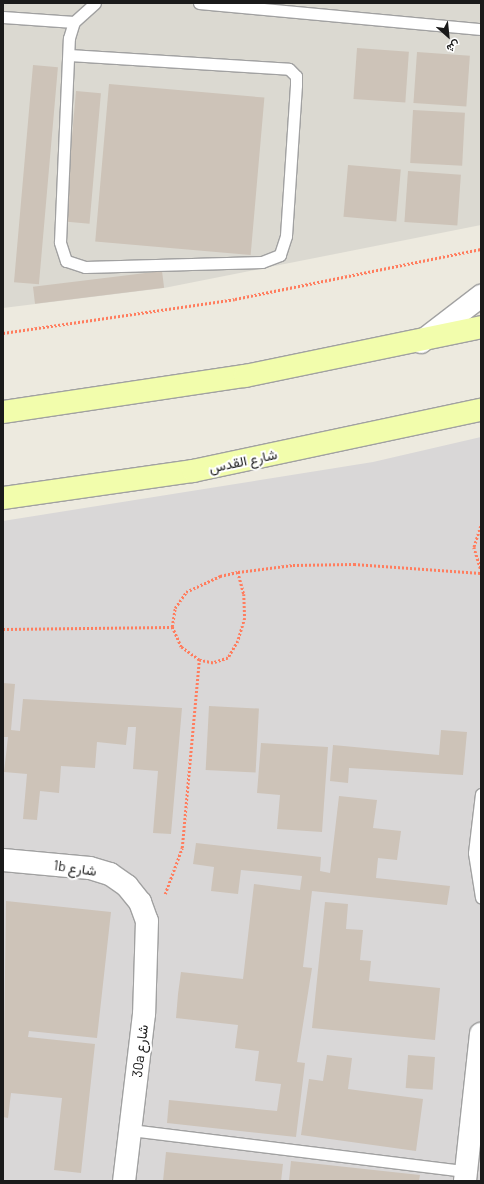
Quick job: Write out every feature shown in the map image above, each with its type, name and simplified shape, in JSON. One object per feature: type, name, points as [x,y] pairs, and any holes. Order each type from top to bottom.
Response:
[{"type":"main road","points":[[3,412],[245,376],[421,342],[481,327]]},
{"type":"main road","name":"شارع القدس","points":[[3,498],[193,471],[481,410]]},
{"type":"street","points":[[421,342],[481,296]]},
{"type":"street","name":"1b شارع","points":[[3,860],[90,868],[110,874],[127,886],[140,902],[147,921]]},
{"type":"street","name":"30a شارع","points":[[124,1181],[144,1014],[147,921]]},
{"type":"street","points":[[466,1176],[476,1105],[481,1034]]},
{"type":"lane","points":[[69,55],[289,69],[296,76],[296,86],[286,236],[280,255],[266,261],[231,263],[85,267],[66,261],[60,242],[69,55],[74,22],[95,3]]},
{"type":"lane","points":[[199,3],[481,29]]},
{"type":"lane","points":[[3,17],[74,22]]},
{"type":"lane","points":[[481,794],[474,853],[481,897]]},
{"type":"lane","points":[[130,1130],[466,1176]]},
{"type":"path","points":[[3,333],[235,299],[481,249]]},
{"type":"path","points":[[238,572],[244,594],[245,618],[238,641],[228,658],[213,663],[199,660],[181,647],[172,627],[175,608],[186,592],[200,583],[238,572],[293,565],[354,564],[481,571],[474,547],[481,526]]},
{"type":"path","points":[[3,629],[172,627]]},
{"type":"path","points":[[147,921],[163,899],[182,848],[199,660]]},
{"type":"shaded area","points":[[3,3],[481,3],[481,225],[164,288],[3,308]]},
{"type":"shaded area","points":[[481,437],[481,1181],[3,1181],[3,521],[373,462]]},
{"type":"building","points":[[357,48],[409,52],[405,103],[353,99]]},
{"type":"building","points":[[417,52],[470,56],[466,107],[413,103]]},
{"type":"building","points":[[33,65],[58,67],[39,284],[14,282]]},
{"type":"building","points":[[109,84],[264,98],[251,255],[95,241]]},
{"type":"building","points":[[76,91],[101,93],[89,224],[65,222]]},
{"type":"building","points":[[413,110],[465,113],[462,166],[410,163]]},
{"type":"building","points":[[348,165],[401,170],[396,221],[343,217]]},
{"type":"building","points":[[408,171],[461,175],[457,226],[404,222]]},
{"type":"building","points":[[162,271],[164,288],[35,304],[33,287]]},
{"type":"building","points":[[3,683],[15,684],[11,730],[20,731],[23,699],[182,708],[171,834],[153,833],[158,771],[133,769],[136,727],[128,727],[126,745],[97,742],[95,768],[61,766],[59,793],[40,791],[37,820],[23,819],[27,774],[4,772],[8,737],[3,737]]},
{"type":"building","points":[[209,706],[259,709],[256,773],[206,770]]},
{"type":"building","points":[[441,730],[467,732],[463,775],[349,768],[348,783],[330,781],[333,745],[439,755]]},
{"type":"building","points":[[261,743],[328,747],[322,832],[277,829],[280,795],[257,793]]},
{"type":"building","points":[[339,796],[377,800],[373,828],[401,831],[397,860],[378,858],[376,878],[450,886],[447,905],[312,891],[303,967],[312,968],[297,1062],[305,1063],[296,1137],[167,1123],[169,1100],[277,1111],[281,1084],[255,1081],[259,1051],[235,1048],[238,1025],[176,1018],[178,994],[181,972],[243,979],[254,884],[300,890],[302,876],[241,870],[238,894],[211,891],[214,867],[193,864],[196,843],[321,857],[320,871],[330,873]]},
{"type":"building","points":[[6,901],[111,912],[97,1038],[29,1031],[28,1037],[95,1044],[81,1173],[54,1170],[62,1098],[11,1093],[8,1118],[3,1117]]},
{"type":"building","points":[[325,902],[348,904],[346,929],[363,930],[360,960],[371,961],[369,981],[440,988],[435,1040],[312,1028]]},
{"type":"building","points":[[327,1055],[352,1058],[348,1089],[423,1099],[416,1151],[301,1135],[309,1079],[323,1081]]},
{"type":"building","points":[[408,1055],[435,1057],[433,1090],[406,1088]]},
{"type":"building","points":[[166,1152],[283,1164],[281,1181],[163,1181]]},
{"type":"building","points":[[291,1161],[420,1175],[419,1181],[289,1181]]}]
